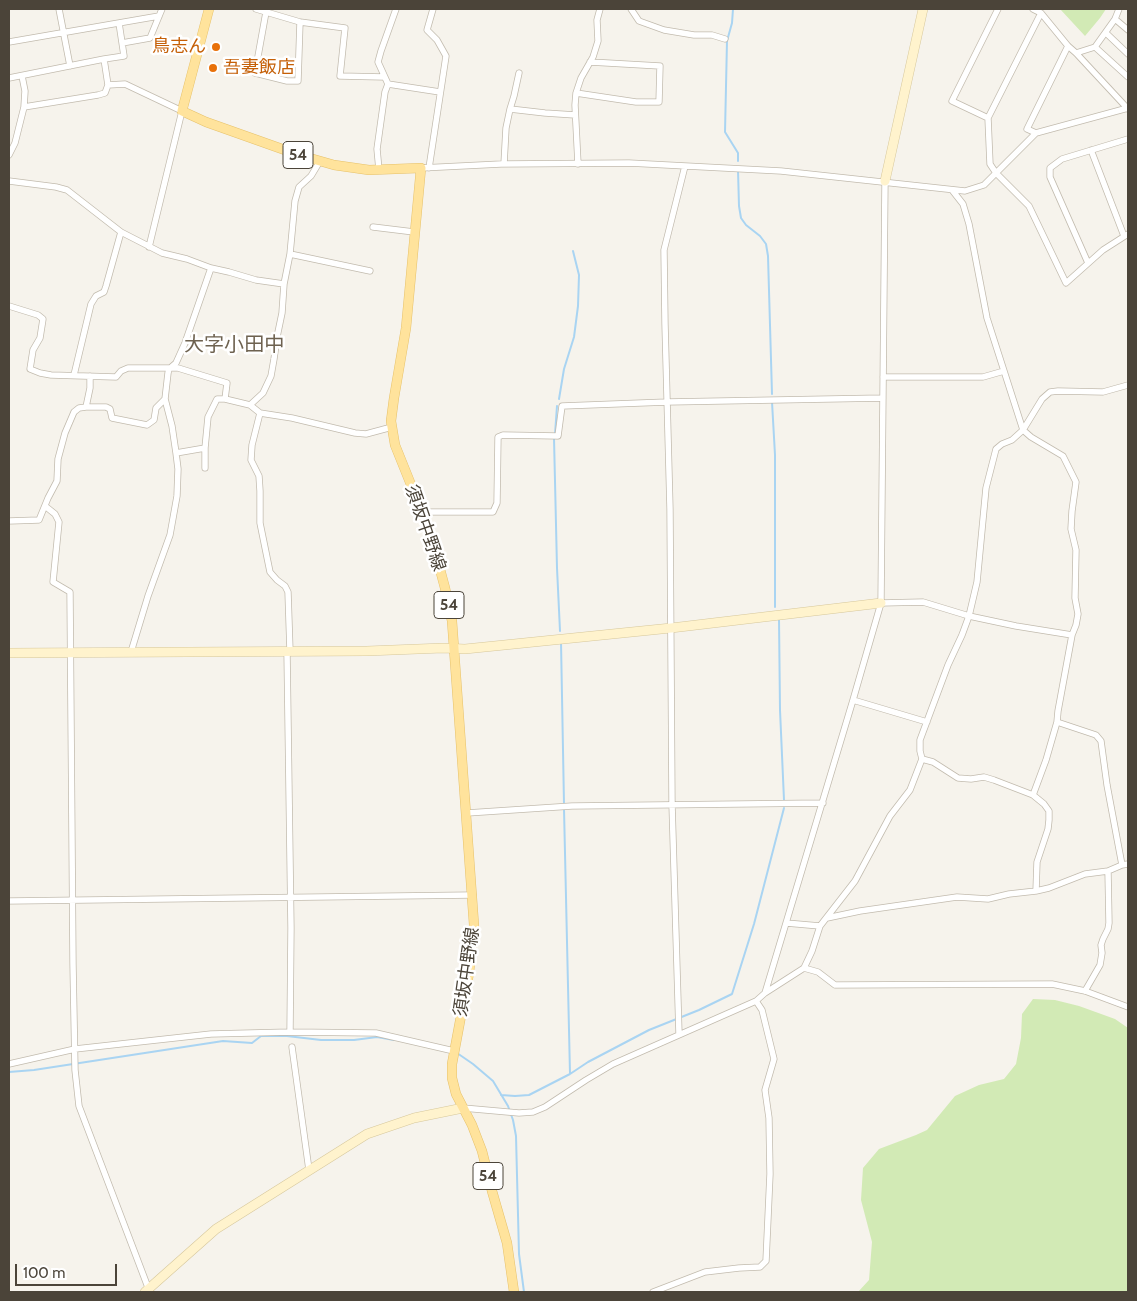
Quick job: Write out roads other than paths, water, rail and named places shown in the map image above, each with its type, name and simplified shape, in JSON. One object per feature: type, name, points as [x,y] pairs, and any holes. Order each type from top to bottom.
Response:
[{"type":"main road","points":[[182,111],[209,9]]},
{"type":"main road","name":"54","points":[[182,111],[206,122],[320,161],[358,169],[425,168]]},
{"type":"main road","name":"須坂中野線","points":[[425,168],[414,232],[406,328],[392,408],[392,427],[397,451],[422,512],[437,557],[452,621],[474,925],[467,984],[452,1064],[452,1078],[454,1088],[482,1151],[488,1179],[507,1243],[514,1292]]},
{"type":"street","points":[[59,9],[70,66]]},
{"type":"street","points":[[122,43],[150,38],[162,9]]},
{"type":"street","points":[[256,9],[300,22],[345,28],[340,76],[384,77]]},
{"type":"street","points":[[388,84],[378,62],[396,9]]},
{"type":"street","points":[[432,9],[427,30],[437,40],[446,56],[425,168],[504,164],[629,163],[781,170],[965,191],[984,185],[1036,133],[1128,109],[1068,46],[1040,12],[1033,9]]},
{"type":"street","points":[[578,164],[576,93],[598,41],[597,20],[600,9]]},
{"type":"street","points":[[631,9],[639,21],[664,30],[694,35],[712,35],[725,39]]},
{"type":"street","points":[[765,993],[881,603],[886,181],[923,9]]},
{"type":"street","points":[[988,118],[952,101],[998,9]]},
{"type":"street","points":[[1076,53],[1096,47],[1115,19],[1119,9]]},
{"type":"street","points":[[266,12],[255,72],[287,81],[298,81],[300,22]]},
{"type":"street","points":[[1040,12],[988,118],[990,164],[996,173],[1029,206],[1066,283],[1103,250],[1126,235],[1091,150]]},
{"type":"street","points":[[9,42],[159,16]]},
{"type":"street","points":[[1115,19],[1128,30]]},
{"type":"street","points":[[9,78],[124,56],[119,23]]},
{"type":"street","points":[[1106,33],[1128,54]]},
{"type":"street","points":[[1036,133],[1027,128],[1068,46]]},
{"type":"street","points":[[1096,47],[1128,77]]},
{"type":"street","points":[[24,107],[105,93],[108,85],[104,59]]},
{"type":"street","points":[[576,93],[636,102],[660,102],[660,66],[590,62]]},
{"type":"street","points":[[504,164],[506,128],[519,73]]},
{"type":"street","points":[[9,155],[15,143],[24,107],[25,91],[22,76]]},
{"type":"street","points":[[108,85],[125,84],[182,111],[149,246]]},
{"type":"street","points":[[388,84],[440,92]]},
{"type":"street","points":[[379,170],[377,149],[385,92],[388,84]]},
{"type":"street","points":[[510,109],[576,115]]},
{"type":"street","points":[[1088,263],[1050,177],[1050,168],[1062,158],[1128,139]]},
{"type":"street","points":[[250,406],[263,393],[274,359],[290,254],[295,201],[299,187],[312,176],[320,161]]},
{"type":"street","points":[[679,1034],[672,804],[670,509],[664,250],[685,166]]},
{"type":"street","points":[[9,180],[67,190],[121,232],[162,253],[256,280],[284,284]]},
{"type":"street","points":[[952,190],[963,204],[969,224],[987,318],[1023,430],[1031,437],[1063,456],[1076,482],[1071,529],[1076,550],[1075,598],[1078,614],[1072,635],[1057,722],[1033,795]]},
{"type":"street","points":[[373,227],[414,232]]},
{"type":"street","points":[[74,375],[91,304],[96,296],[104,292],[121,232]]},
{"type":"street","points":[[290,254],[370,271]]},
{"type":"street","points":[[131,652],[148,596],[170,535],[177,496],[178,469],[172,426],[165,399],[169,369],[176,364],[185,343],[210,268]]},
{"type":"street","points":[[9,306],[38,315],[43,319],[40,338],[33,350],[30,369],[51,375],[116,377],[121,371],[128,368],[178,368],[227,383],[225,399]]},
{"type":"street","points":[[884,377],[983,377],[1004,371]]},
{"type":"street","points":[[86,407],[90,388],[90,376]]},
{"type":"street","points":[[45,506],[55,514],[59,522],[52,582],[70,592],[72,900],[75,1070],[79,1106],[148,1291],[216,1229],[367,1134],[414,1118],[463,1108],[519,1113],[533,1112],[613,1064],[756,1001],[804,968],[820,926],[855,881],[890,816],[910,790],[922,759],[920,740],[948,665],[962,635],[977,582],[986,488],[996,449],[1012,440],[1023,430],[1042,399],[1050,392],[1103,392],[1128,385]]},
{"type":"street","points":[[422,512],[494,512],[497,503],[498,437],[503,435],[558,436],[562,406],[883,398]]},
{"type":"street","points":[[9,521],[39,520],[57,481],[58,460],[65,433],[74,412],[79,408],[106,407],[110,409],[112,418],[146,425],[154,420],[156,408],[165,399]]},
{"type":"street","points":[[204,468],[208,417],[217,399],[225,399],[250,406],[260,413],[292,418],[355,433],[366,434],[392,427]]},
{"type":"street","points":[[260,413],[250,460],[259,476],[260,523],[270,572],[285,586],[288,592],[290,1032]]},
{"type":"street","points":[[176,454],[205,448]]},
{"type":"street","points":[[9,653],[367,651],[474,648],[671,628],[881,603],[923,602],[968,616],[1072,635]]},
{"type":"street","points":[[853,700],[927,722]]},
{"type":"street","points":[[827,918],[860,911],[957,897],[988,899],[1036,891],[1085,874],[1108,871],[1125,865],[1106,785],[1101,741],[1096,735],[1057,722]]},
{"type":"street","points":[[922,759],[933,762],[958,778],[994,780],[1033,795],[1044,804],[1049,811],[1049,820],[1048,829],[1037,862],[1036,891]]},
{"type":"street","points":[[467,813],[572,806],[823,803]]},
{"type":"street","points":[[1085,991],[1100,965],[1101,945],[1108,929],[1108,871]]},
{"type":"street","points":[[9,901],[473,895]]},
{"type":"street","points":[[786,924],[820,926]]},
{"type":"street","points":[[804,968],[818,972],[834,984],[1052,984],[1085,991],[1128,1007]]},
{"type":"street","points":[[653,1292],[705,1272],[760,1266],[766,1261],[770,1174],[769,1118],[764,1090],[774,1059],[762,1010],[756,1001]]},
{"type":"street","points":[[9,1064],[75,1051],[211,1034],[290,1032],[376,1033],[454,1051]]},
{"type":"street","points":[[292,1047],[309,1170]]},
{"type":"waterway","points":[[733,9],[732,23],[727,41],[725,132],[738,153],[738,161]]},
{"type":"waterway","points":[[738,170],[741,218],[766,244],[768,256],[772,394]]},
{"type":"waterway","points":[[559,399],[564,369],[574,337],[578,306],[579,275],[573,251]]},
{"type":"waterway","points":[[772,402],[775,455],[775,607]]},
{"type":"waterway","points":[[555,434],[557,406]]},
{"type":"waterway","points":[[554,438],[560,631]]},
{"type":"waterway","points":[[779,619],[780,710],[784,800]]},
{"type":"waterway","points":[[561,642],[564,804]]},
{"type":"waterway","points":[[501,1095],[529,1095],[649,1030],[699,1010],[732,994],[754,924],[784,808]]},
{"type":"waterway","points":[[564,809],[570,1074]]},
{"type":"waterway","points":[[9,1072],[34,1070],[223,1041],[252,1043],[261,1036],[287,1036],[321,1040],[354,1040],[377,1037],[394,1040]]},
{"type":"waterway","points":[[457,1053],[493,1081],[508,1106],[513,1120],[516,1136],[519,1254],[524,1292]]},
{"type":"place","name":"鳥志ん","points":[[216,47]]},
{"type":"place","name":"吾妻飯店","points":[[213,68]]},
{"type":"district","name":"大字小田中","points":[[234,345]]}]
